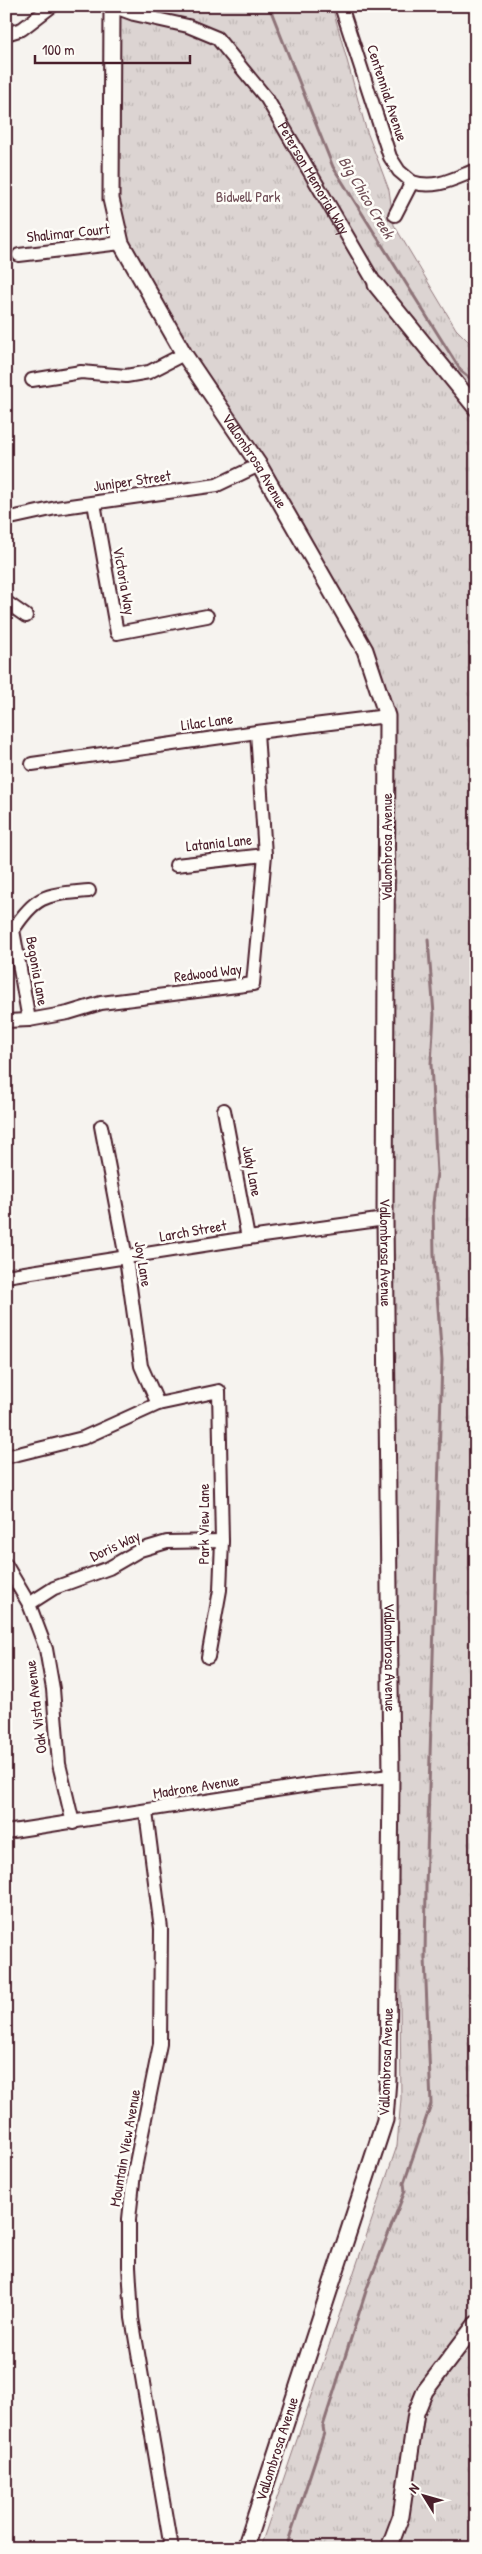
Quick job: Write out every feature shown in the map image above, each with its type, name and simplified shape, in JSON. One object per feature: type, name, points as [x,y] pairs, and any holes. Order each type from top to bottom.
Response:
[{"type":"street","points":[[6,34],[22,29],[52,6]]},
{"type":"street","name":"Vallombrosa Avenue","points":[[112,6],[111,199],[121,244],[184,354],[259,465],[366,650],[387,716],[385,1219],[391,1776],[388,2079],[385,2120],[245,2548]]},
{"type":"street","name":"Peterson Memorial Way","points":[[112,6],[134,14],[188,26],[217,38],[267,99],[376,285],[476,408]]},
{"type":"street","name":"Centennial Avenue","points":[[341,6],[390,157],[399,171],[412,182]]},
{"type":"street","points":[[395,215],[412,182],[422,186],[440,184],[476,170]]},
{"type":"street","name":"Shalimar Court","points":[[19,255],[121,244]]},
{"type":"street","points":[[32,380],[81,372],[126,376],[149,372],[184,354]]},
{"type":"street","name":"Juniper Street","points":[[6,519],[56,508],[217,485],[259,465]]},
{"type":"street","name":"Victoria Way","points":[[94,503],[117,632],[207,616]]},
{"type":"street","points":[[6,602],[26,616]]},
{"type":"street","name":"Lilac Lane","points":[[32,764],[257,732],[387,716]]},
{"type":"street","name":"Redwood Way","points":[[6,1021],[30,1020],[68,1013],[101,1003],[253,984],[265,854],[257,732]]},
{"type":"street","name":"Latania Lane","points":[[176,864],[265,854]]},
{"type":"street","name":"Begonia Lane","points":[[30,1020],[13,930],[27,908],[49,894],[89,891]]},
{"type":"street","name":"Judy Lane","points":[[224,1110],[248,1238]]},
{"type":"street","name":"Joy Lane","points":[[101,1126],[126,1258],[141,1366],[158,1404]]},
{"type":"street","name":"Larch Street","points":[[6,1276],[248,1238],[385,1219]]},
{"type":"street","name":"Park View Lane","points":[[158,1404],[219,1391],[222,1542],[220,1590],[208,1657]]},
{"type":"street","points":[[6,1456],[83,1438],[158,1404]]},
{"type":"street","name":"Doris Way","points":[[29,1604],[54,1588],[109,1568],[140,1550],[167,1542],[222,1542]]},
{"type":"street","name":"Oak Vista Avenue","points":[[6,1565],[29,1604],[46,1649],[53,1689],[59,1764],[73,1823]]},
{"type":"street","name":"Madrone Avenue","points":[[6,1832],[146,1812],[315,1784],[391,1776]]},
{"type":"street","name":"Mountain View Avenue","points":[[146,1812],[161,1929],[160,2044],[134,2173],[130,2219],[129,2266],[132,2318],[171,2548]]},
{"type":"street","points":[[389,2548],[401,2516],[416,2413],[425,2391],[476,2324]]},
{"type":"green space","name":"Bidwell Park","points":[[112,6],[332,6],[366,129],[389,190],[394,225],[456,329],[476,349],[476,2548],[260,2548],[397,2146],[401,2099],[387,716],[365,650],[140,279],[111,199]]},
{"type":"waterway","name":"Big Chico Creek","points":[[269,6],[333,167],[461,371],[476,383]]},
{"type":"waterway","points":[[286,2548],[324,2433],[323,2426],[367,2288],[405,2191],[404,2183],[431,2104],[425,1958],[426,1888],[442,1360],[434,1255],[433,1203],[437,1173],[431,1064],[434,1014],[428,939]]}]
